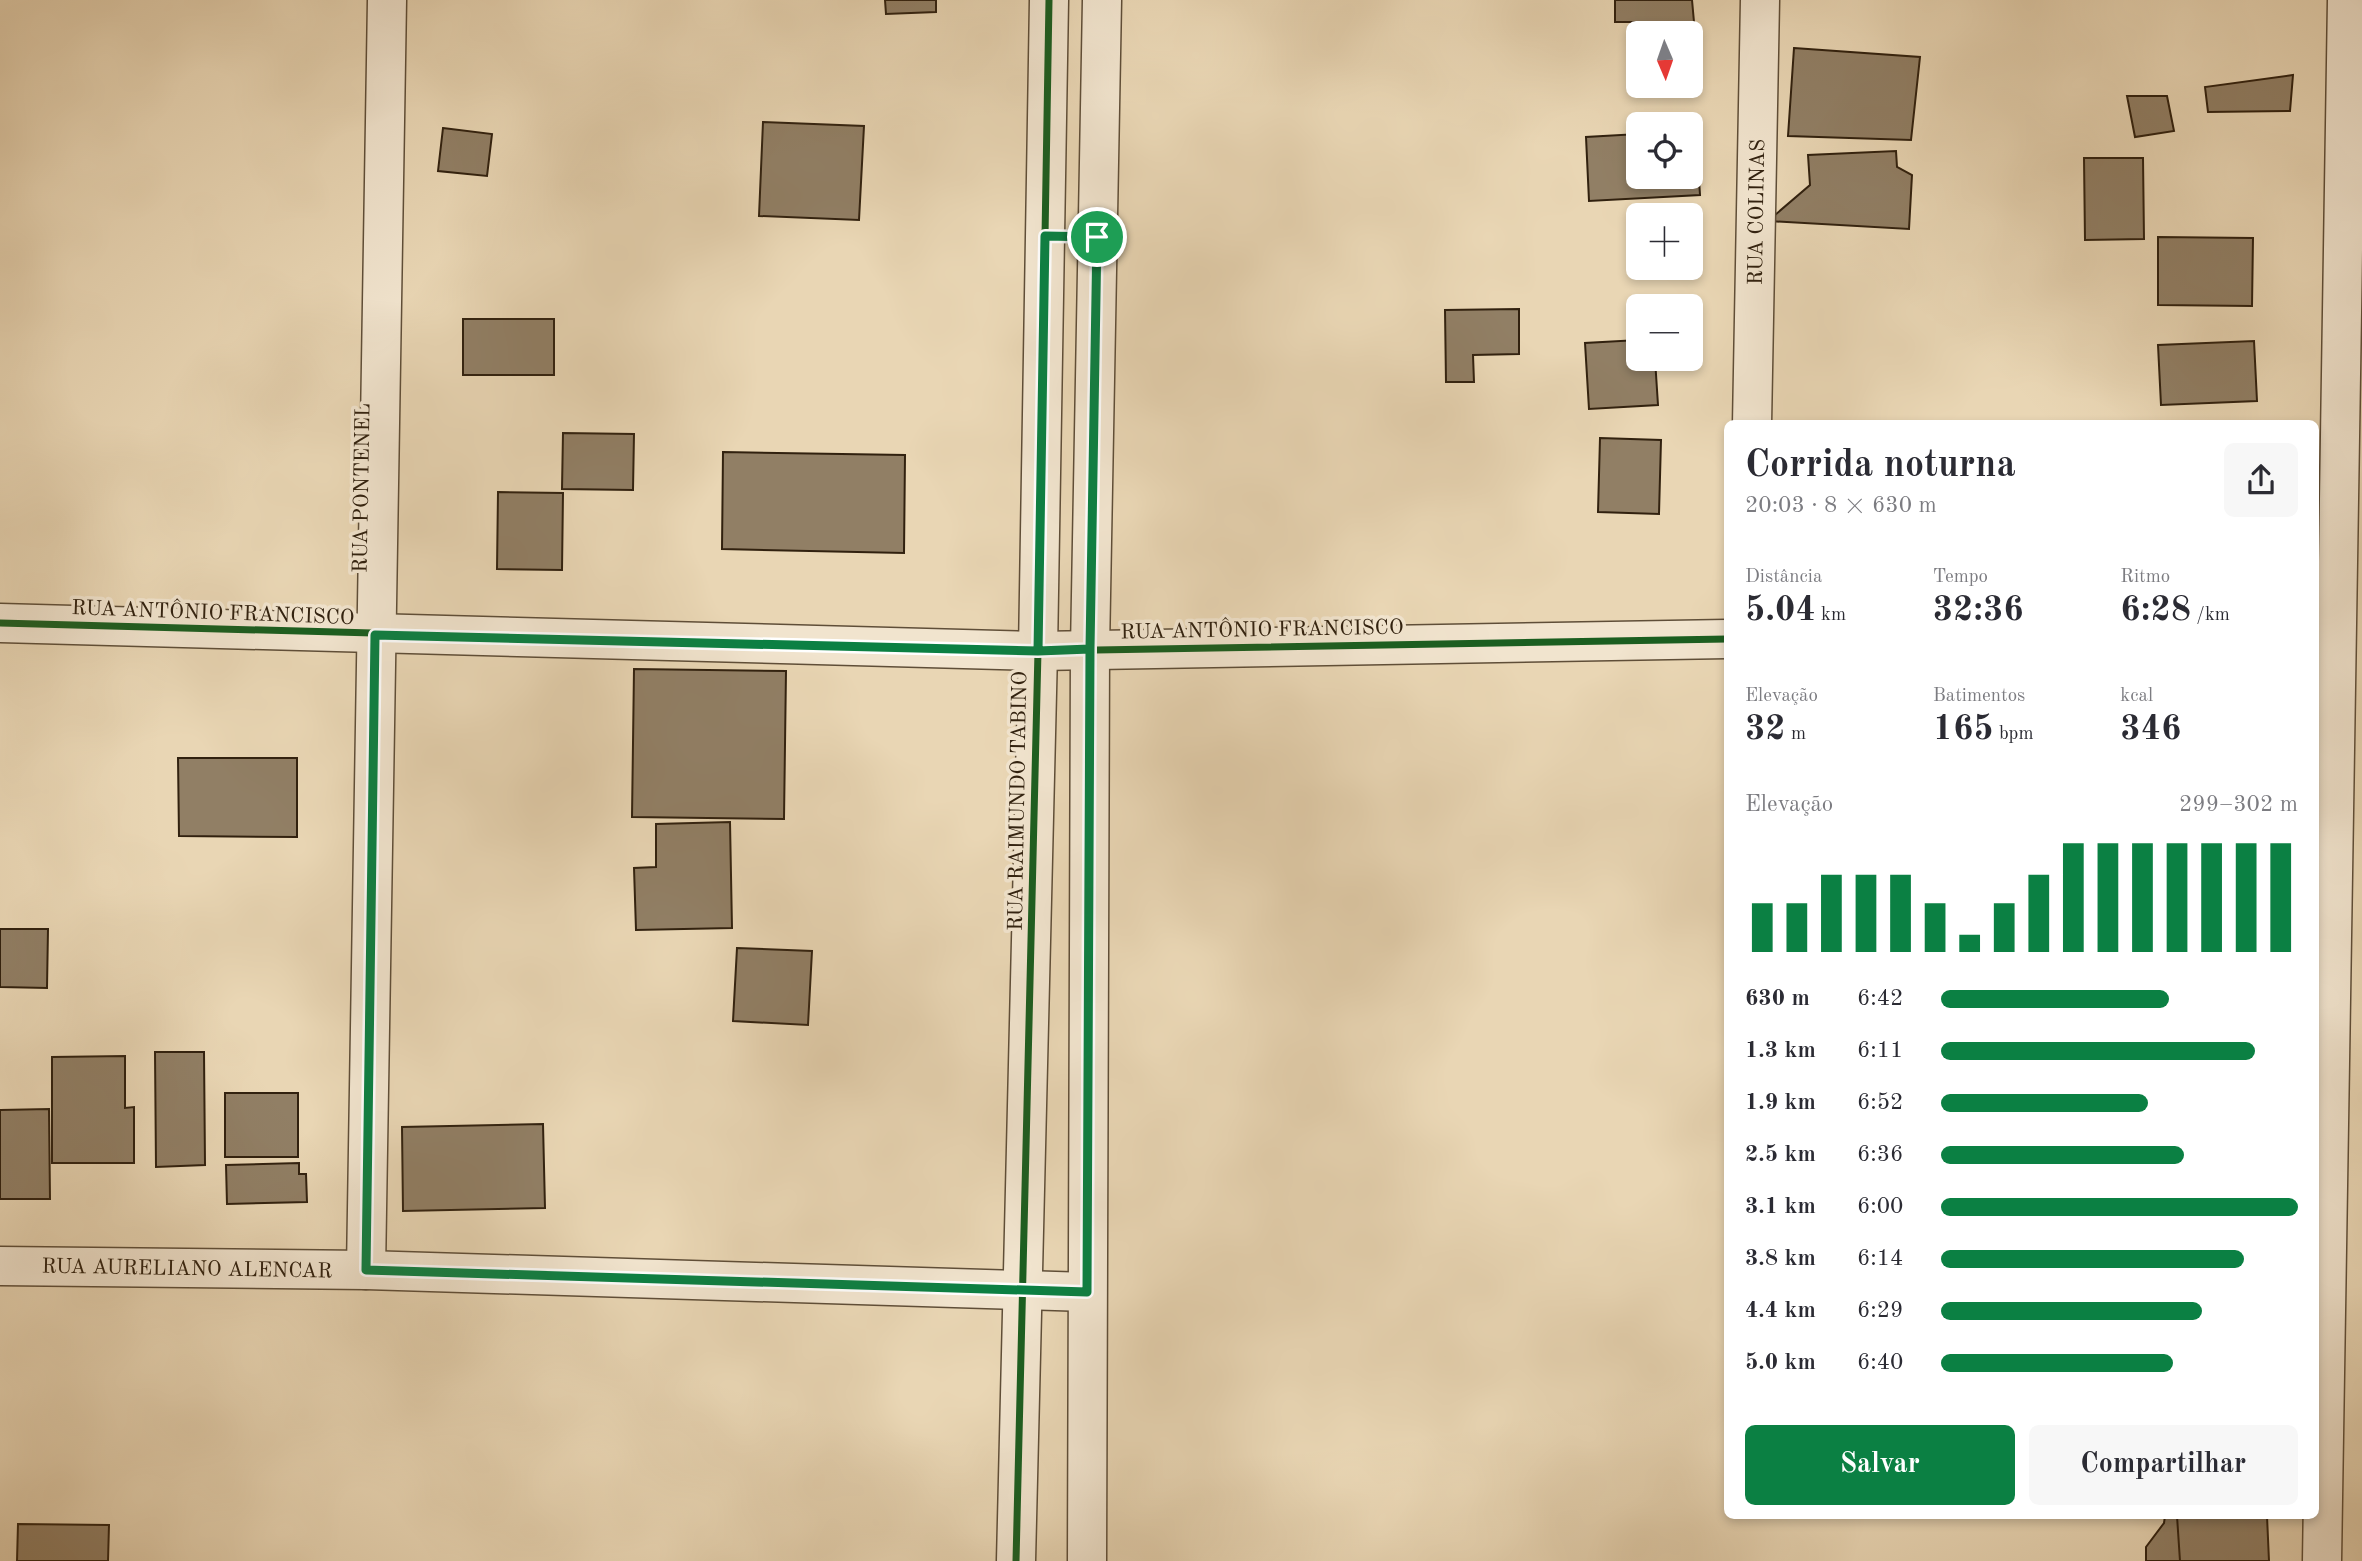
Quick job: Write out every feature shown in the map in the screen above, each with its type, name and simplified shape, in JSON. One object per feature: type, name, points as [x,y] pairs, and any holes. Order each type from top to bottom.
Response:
[{"type":"street","name":"RUA PONTENEL","points":[[366,1270],[387,0]]},
{"type":"street","name":"RUA RAIMUNDO TABINO","points":[[1016,1561],[1038,651],[1049,0]]},
{"type":"street","points":[[1087,1561],[1090,649],[1102,0]]},
{"type":"street","name":"RUA COLINAS","points":[[1752,420],[1760,0]]},
{"type":"street","points":[[2322,1561],[2347,0]]},
{"type":"street","points":[[1045,236],[1097,237]]},
{"type":"street","name":"RUA ANTÔNIO FRANCISCO","points":[[0,623],[1038,651],[1724,639]]},
{"type":"street","name":"RUA AURELIANO ALENCAR","points":[[0,1266],[366,1270],[1087,1292]]},
{"type":"building","points":[[885,0],[936,0],[936,12],[886,14]]},
{"type":"building","points":[[1615,0],[1692,0],[1694,21],[1615,22]]},
{"type":"building","points":[[1794,48],[1920,57],[1911,140],[1788,136]]},
{"type":"building","points":[[2293,75],[2290,111],[2208,112],[2205,87]]},
{"type":"building","points":[[2127,96],[2167,96],[2174,131],[2135,137]]},
{"type":"building","points":[[763,122],[864,126],[859,220],[759,216]]},
{"type":"building","points":[[443,128],[492,134],[487,176],[438,171]]},
{"type":"building","points":[[1626,135],[1626,189],[1700,189],[1700,195],[1589,201],[1586,137]]},
{"type":"building","points":[[1896,151],[1897,167],[1912,175],[1909,229],[1768,221],[1810,185],[1808,155]]},
{"type":"building","points":[[2084,158],[2143,158],[2144,239],[2085,240]]},
{"type":"building","points":[[2158,237],[2253,238],[2252,306],[2158,305]]},
{"type":"building","points":[[1519,309],[1519,354],[1473,355],[1474,382],[1446,382],[1445,310]]},
{"type":"building","points":[[463,319],[554,319],[554,375],[463,375]]},
{"type":"building","points":[[1626,341],[1626,371],[1656,371],[1658,405],[1589,409],[1585,343]]},
{"type":"building","points":[[2254,341],[2257,401],[2161,405],[2158,345]]},
{"type":"building","points":[[563,433],[634,434],[633,490],[562,489]]},
{"type":"building","points":[[1600,438],[1661,440],[1659,514],[1598,512]]},
{"type":"building","points":[[723,452],[905,455],[904,553],[722,549]]},
{"type":"building","points":[[498,492],[563,493],[562,570],[497,569]]},
{"type":"building","points":[[634,669],[786,671],[784,819],[632,817]]},
{"type":"building","points":[[178,758],[297,758],[297,837],[179,836]]},
{"type":"building","points":[[730,822],[732,928],[636,930],[634,868],[656,867],[656,824]]},
{"type":"building","points":[[0,929],[48,929],[47,988],[0,987]]},
{"type":"building","points":[[737,948],[812,951],[808,1025],[733,1021]]},
{"type":"building","points":[[155,1052],[204,1052],[205,1165],[156,1167]]},
{"type":"building","points":[[125,1056],[125,1108],[134,1107],[134,1163],[52,1163],[52,1057]]},
{"type":"building","points":[[225,1093],[298,1093],[298,1157],[225,1157]]},
{"type":"building","points":[[49,1109],[50,1199],[0,1199],[0,1110]]},
{"type":"building","points":[[543,1124],[545,1208],[403,1211],[402,1127]]},
{"type":"building","points":[[299,1163],[299,1174],[306,1174],[307,1202],[227,1204],[226,1165]]},
{"type":"building","points":[[2165,1519],[2236,1519],[2213,1537],[2239,1537],[2240,1561],[2146,1561],[2146,1547]]},
{"type":"building","points":[[2177,1519],[2267,1519],[2269,1561],[2180,1561]]},
{"type":"building","points":[[18,1524],[109,1525],[108,1561],[17,1561]]},
{"type":"cycle path","points":[[1016,1561],[1038,651],[1049,0]]},
{"type":"cycle path","points":[[0,623],[1038,651],[1724,639]]},
{"type":"route","points":[[1097,237],[1045,236],[1038,651],[1090,649],[1087,1292],[366,1270],[375,635],[1038,651],[1090,649],[1097,237]]}]
